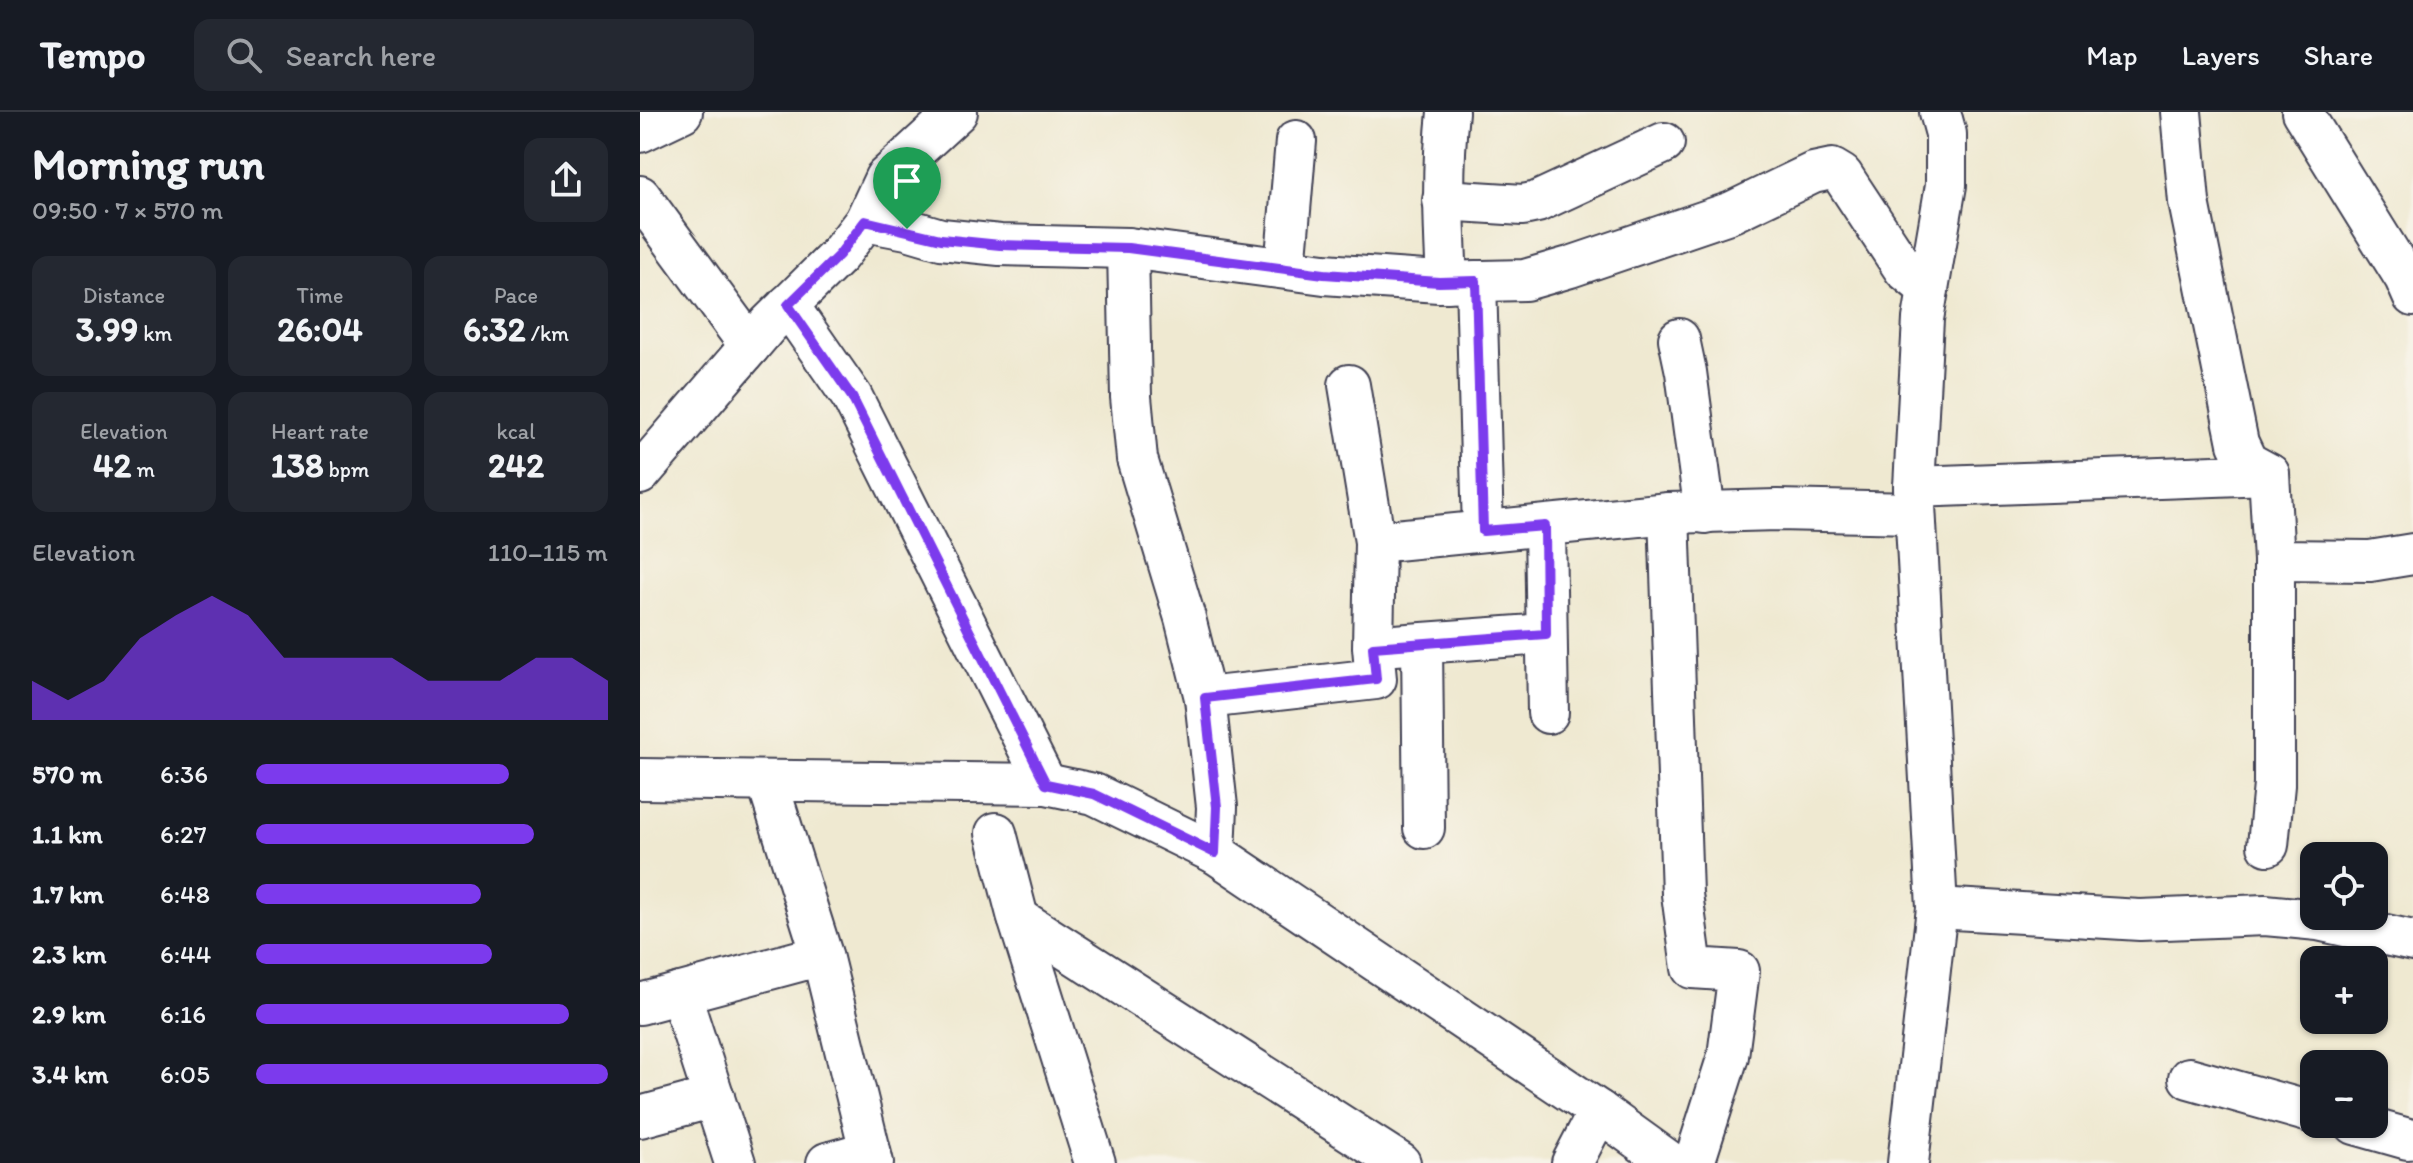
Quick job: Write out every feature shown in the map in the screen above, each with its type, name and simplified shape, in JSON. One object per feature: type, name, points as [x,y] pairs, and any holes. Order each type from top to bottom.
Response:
[{"type":"street","points":[[640,132],[682,112]]},
{"type":"street","points":[[640,474],[750,346],[839,255],[865,221],[885,178],[957,112]]},
{"type":"street","points":[[1448,112],[1443,200],[1462,282],[1483,531]]},
{"type":"street","points":[[1908,1163],[1937,908],[1914,500],[1923,319],[1946,185],[1946,134],[1940,112]]},
{"type":"street","points":[[2181,112],[2189,202],[2238,443],[2247,462],[2269,474]]},
{"type":"street","points":[[2302,112],[2405,278],[2413,296]]},
{"type":"street","points":[[1285,268],[1296,141]]},
{"type":"street","points":[[1443,200],[1523,205],[1537,202],[1664,143]]},
{"type":"street","points":[[865,221],[941,239],[1000,245],[1128,248],[1324,274],[1462,282],[1525,280],[1732,212],[1813,173],[1832,169],[1842,175],[1904,269],[1928,289]]},
{"type":"street","points":[[640,196],[750,346]]},
{"type":"street","points":[[640,248],[686,258]]},
{"type":"street","points":[[1128,248],[1131,397],[1137,459],[1185,618],[1205,698],[1217,807],[1215,853]]},
{"type":"street","points":[[788,305],[852,397],[1046,784]]},
{"type":"street","points":[[640,779],[1046,784],[1094,794],[1215,853],[1672,1162],[1728,1056],[1739,971],[1692,968],[1682,894],[1687,513],[1686,372],[1679,339]]},
{"type":"street","points":[[1205,698],[1376,679],[1373,647],[1375,542],[1349,385]]},
{"type":"street","points":[[1375,542],[1687,513],[1777,510],[2269,474]]},
{"type":"street","points":[[2268,845],[2274,785],[2274,560],[2269,474]]},
{"type":"street","points":[[1545,526],[1548,713]]},
{"type":"street","points":[[2274,560],[2370,561],[2413,554]]},
{"type":"street","points":[[1373,647],[1546,634]]},
{"type":"street","points":[[1422,644],[1424,828]]},
{"type":"street","points":[[767,781],[822,955],[872,1157],[827,1163]]},
{"type":"street","points":[[996,833],[1018,918],[1095,1163]]},
{"type":"street","points":[[1937,908],[2140,920],[2265,915],[2318,920],[2413,941]]},
{"type":"street","points":[[1018,918],[1385,1158]]},
{"type":"street","points":[[640,1004],[822,955]]},
{"type":"street","points":[[680,993],[735,1163]]},
{"type":"street","points":[[2189,1078],[2300,1109]]},
{"type":"street","points":[[640,1117],[714,1097]]},
{"type":"street","points":[[1572,1163],[1599,1111]]},
{"type":"route","points":[[865,221],[907,229],[941,239],[1000,245],[1128,248],[1324,274],[1439,282],[1476,281],[1483,531],[1545,526],[1546,634],[1373,647],[1376,679],[1205,698],[1217,807],[1215,853],[1094,794],[1046,784],[852,397],[788,305],[839,255],[865,221]]}]
